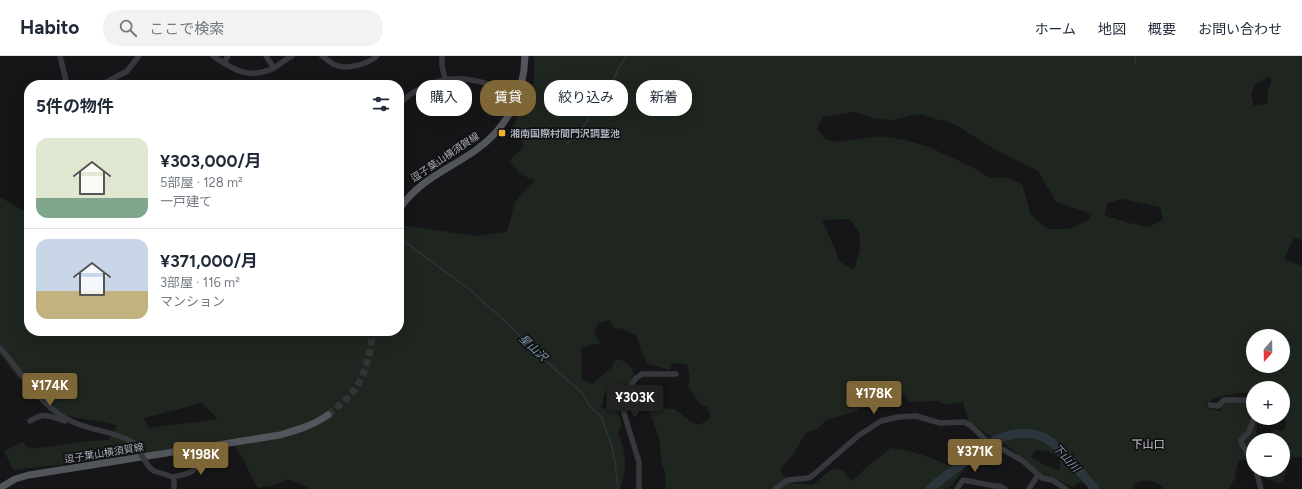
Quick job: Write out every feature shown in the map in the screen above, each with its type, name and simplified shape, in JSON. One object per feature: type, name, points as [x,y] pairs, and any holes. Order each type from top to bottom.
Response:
[{"type":"main road","name":"逗子葉山横須賀線","points":[[523,80],[525,56]]},
{"type":"main road","name":"逗子葉山横須賀線","points":[[404,203],[415,190],[428,179],[477,150],[490,138],[508,116]]},
{"type":"main road","name":"逗子葉山横須賀線","points":[[0,488],[15,479],[29,475],[200,449],[280,435],[305,428],[328,414]]},
{"type":"street","points":[[60,56],[66,80]]},
{"type":"street","points":[[111,80],[128,71],[139,56]]},
{"type":"street","points":[[213,56],[233,69],[248,74],[274,68],[292,56]]},
{"type":"street","points":[[224,63],[228,56]]},
{"type":"street","points":[[266,56],[274,68]]},
{"type":"street","points":[[323,56],[336,65],[349,67],[377,56]]},
{"type":"street","points":[[360,56],[365,62]]},
{"type":"street","points":[[442,56],[442,66],[445,79]]},
{"type":"street","points":[[404,101],[415,91],[434,82],[445,79],[470,78],[480,81]]},
{"type":"street","points":[[0,348],[41,400],[51,410],[74,423]]},
{"type":"street","points":[[639,489],[640,462],[623,410],[623,402],[630,386],[636,378],[642,374],[676,374]]},
{"type":"street","points":[[1210,405],[1215,407],[1218,406],[1224,400],[1246,400]]},
{"type":"street","points":[[30,421],[38,415],[45,414],[119,436],[134,443],[152,470],[173,478],[188,474],[195,469],[199,463],[200,449]]},
{"type":"street","points":[[775,489],[788,480],[808,478],[812,476],[858,436],[881,421],[890,418],[916,416],[940,423],[953,421],[964,422],[970,425],[986,440],[1023,461],[1042,478],[1057,483],[1066,489]]},
{"type":"street","points":[[1246,435],[1241,442],[1246,451]]},
{"type":"street","points":[[1029,489],[1038,475]]},
{"type":"street","points":[[1257,477],[1260,489]]},
{"type":"street","points":[[173,478],[174,489]]},
{"type":"street","points":[[957,489],[963,480],[999,486],[1005,489]]},
{"type":"shaded area","points":[[534,56],[1302,56],[1302,240],[1294,238],[1284,259],[1302,266],[1302,458],[1296,457],[1290,460],[1290,433],[1272,433],[1274,429],[1283,431],[1286,425],[1290,425],[1290,381],[1246,381],[1246,393],[1221,396],[1213,399],[1205,405],[1209,409],[1220,411],[1222,404],[1246,400],[1246,425],[1257,425],[1257,433],[1246,433],[1246,458],[1238,462],[1234,480],[1228,489],[1164,489],[1157,483],[1148,480],[1136,484],[1132,487],[1133,489],[1097,489],[1087,478],[1073,487],[1043,475],[1005,444],[986,434],[968,420],[963,402],[945,405],[938,401],[910,402],[904,394],[882,401],[865,402],[857,411],[826,420],[819,428],[806,433],[792,456],[779,470],[790,483],[813,485],[833,468],[842,470],[852,481],[871,463],[891,448],[913,452],[948,465],[959,457],[964,470],[953,484],[946,489],[666,489],[665,472],[661,461],[660,442],[651,414],[638,402],[635,389],[642,385],[647,397],[662,408],[675,409],[692,423],[699,425],[711,418],[707,407],[701,405],[688,387],[690,377],[687,364],[673,363],[669,370],[648,364],[641,351],[636,335],[620,328],[615,329],[609,320],[598,323],[594,331],[600,343],[581,348],[582,380],[592,384],[613,366],[615,359],[622,360],[631,368],[634,374],[628,384],[607,388],[601,408],[618,411],[622,425],[618,433],[623,447],[625,468],[623,482],[620,489],[310,489],[287,479],[279,484],[258,488],[245,462],[234,445],[13,470],[4,451],[22,442],[30,449],[88,441],[108,440],[117,425],[68,416],[56,411],[17,377],[0,354],[0,197],[24,211],[24,336],[404,336],[404,226],[477,236],[507,232],[515,202],[535,180],[521,175],[510,161],[524,145],[513,126],[518,116],[536,116]],"holes":[[[1267,77],[1271,77],[1271,84],[1268,89],[1267,104],[1254,106],[1251,93],[1255,85]],[[854,112],[876,119],[892,120],[919,114],[954,124],[996,150],[1038,171],[1056,202],[1092,214],[1088,221],[1068,229],[1049,229],[1031,215],[1022,184],[1004,177],[990,178],[974,168],[929,147],[905,140],[881,136],[838,142],[826,140],[817,129],[823,117]],[[1122,199],[1160,207],[1163,220],[1149,227],[1129,223],[1104,215],[1108,203]],[[850,219],[859,232],[860,249],[854,270],[839,261],[822,220]],[[202,403],[218,419],[149,428],[144,418]],[[1036,450],[1048,451],[1059,458],[1060,468],[1058,470],[1031,457]]]},
{"type":"shaded area","points":[[1263,477],[1285,477],[1283,481],[1278,483]]},
{"type":"waterway","points":[[567,144],[587,121],[601,96],[615,77],[626,56]]},
{"type":"waterway","points":[[1135,56],[1135,64]]},
{"type":"waterway","name":"星山沢","points":[[404,241],[469,289],[506,322],[532,349],[582,393],[591,408],[601,416],[611,444],[615,461],[618,489]]},
{"type":"waterway","name":"下山川","points":[[930,489],[950,472],[993,441],[1002,437],[1017,434],[1032,434],[1045,438],[1051,442],[1069,459],[1095,489]]},
{"type":"tunnel","points":[[328,415],[352,393],[361,379],[369,356],[372,336]]},
{"type":"place","name":"湘南国際村間門沢調整池","points":[[502,133]]},
{"type":"district","name":"下山口","points":[[1148,444]]}]
